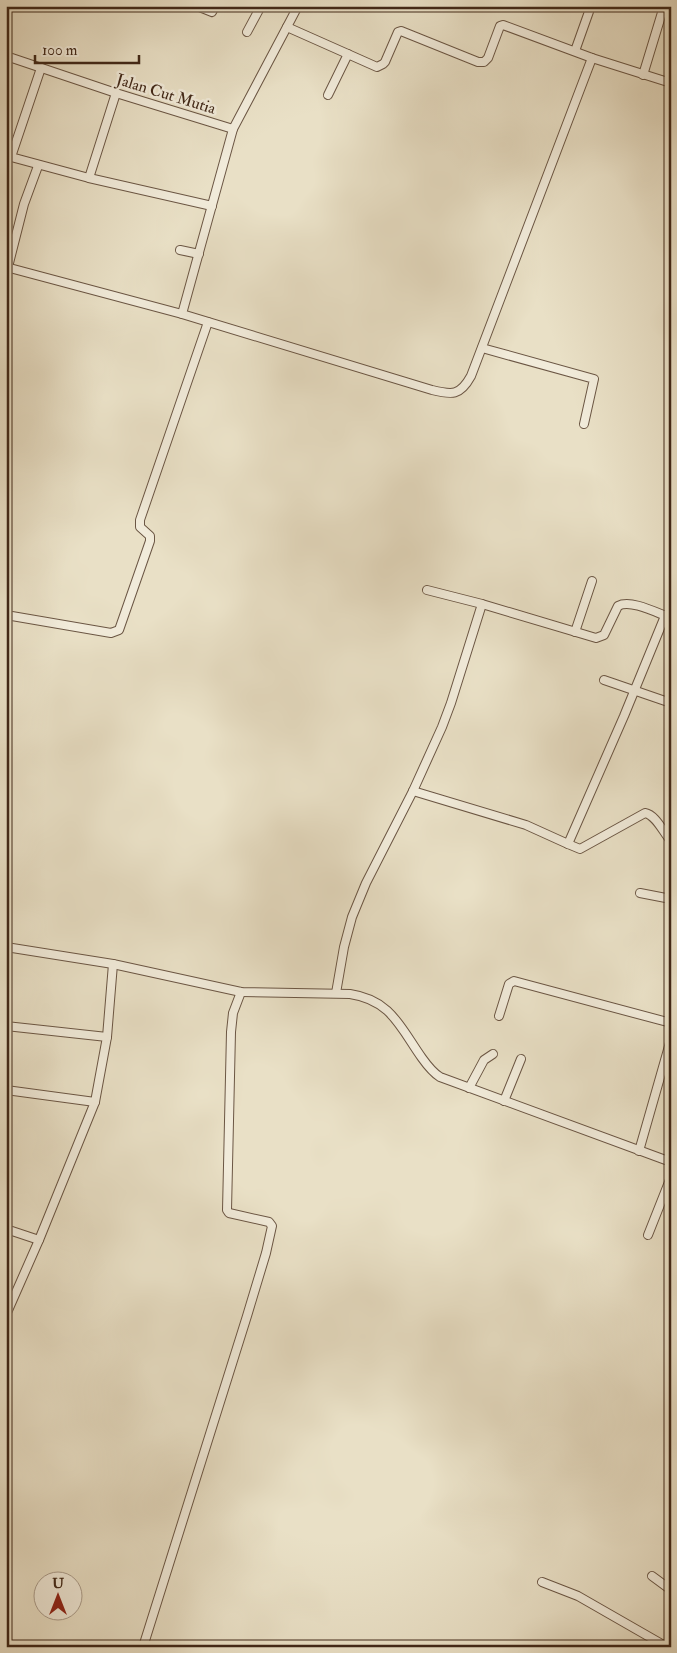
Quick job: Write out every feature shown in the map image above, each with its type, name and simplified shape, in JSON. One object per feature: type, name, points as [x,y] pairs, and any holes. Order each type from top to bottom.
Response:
[{"type":"street","points":[[196,6],[212,12],[215,6]]},
{"type":"street","points":[[247,32],[261,6]]},
{"type":"street","points":[[182,314],[233,129],[298,6]]},
{"type":"street","points":[[575,51],[591,6]]},
{"type":"street","points":[[643,75],[664,6]]},
{"type":"street","points":[[287,27],[373,66],[380,66],[385,62],[398,32],[401,31],[482,62],[488,58],[502,25],[592,58],[671,83]]},
{"type":"street","points":[[328,95],[348,54]]},
{"type":"street","name":"Jalan Cut Mutia","points":[[6,56],[116,93],[233,129]]},
{"type":"street","points":[[38,166],[24,204],[7,267],[182,314],[449,394],[455,393],[466,384],[471,376],[592,58]]},
{"type":"street","points":[[41,68],[9,158],[212,206]]},
{"type":"street","points":[[88,178],[116,93]]},
{"type":"street","points":[[180,250],[199,254]]},
{"type":"street","points":[[6,616],[110,633],[119,630],[150,541],[150,536],[142,531],[140,520],[208,322]]},
{"type":"street","points":[[482,348],[594,379],[584,424]]},
{"type":"street","points":[[575,632],[592,581]]},
{"type":"street","points":[[427,590],[482,604],[596,638],[604,636],[618,606],[625,603],[668,617],[568,844]]},
{"type":"street","points":[[336,993],[352,917],[366,883],[413,791],[451,703],[482,604]]},
{"type":"street","points":[[604,680],[671,703]]},
{"type":"street","points":[[413,791],[526,824],[580,849],[645,812],[654,817],[662,831],[671,841]]},
{"type":"street","points":[[640,893],[671,899]]},
{"type":"street","points":[[6,947],[113,964],[241,992],[336,993],[364,996],[378,1002],[400,1022],[434,1074],[671,1162]]},
{"type":"street","points":[[6,1314],[39,1240],[95,1102],[107,1037],[113,964]]},
{"type":"street","points":[[500,1016],[509,984],[514,981],[671,1023]]},
{"type":"street","points":[[143,1647],[244,1325],[266,1253],[272,1226],[269,1222],[229,1213],[227,1210],[230,1032],[233,1013],[241,992]]},
{"type":"street","points":[[6,1026],[107,1037]]},
{"type":"street","points":[[639,1151],[671,1040]]},
{"type":"street","points":[[469,1088],[484,1060],[493,1054]]},
{"type":"street","points":[[504,1101],[521,1060]]},
{"type":"street","points":[[6,1090],[95,1102]]},
{"type":"street","points":[[648,1235],[671,1177]]},
{"type":"street","points":[[6,1229],[39,1240]]},
{"type":"street","points":[[652,1576],[671,1590]]},
{"type":"street","points":[[542,1582],[578,1596],[667,1647]]}]
